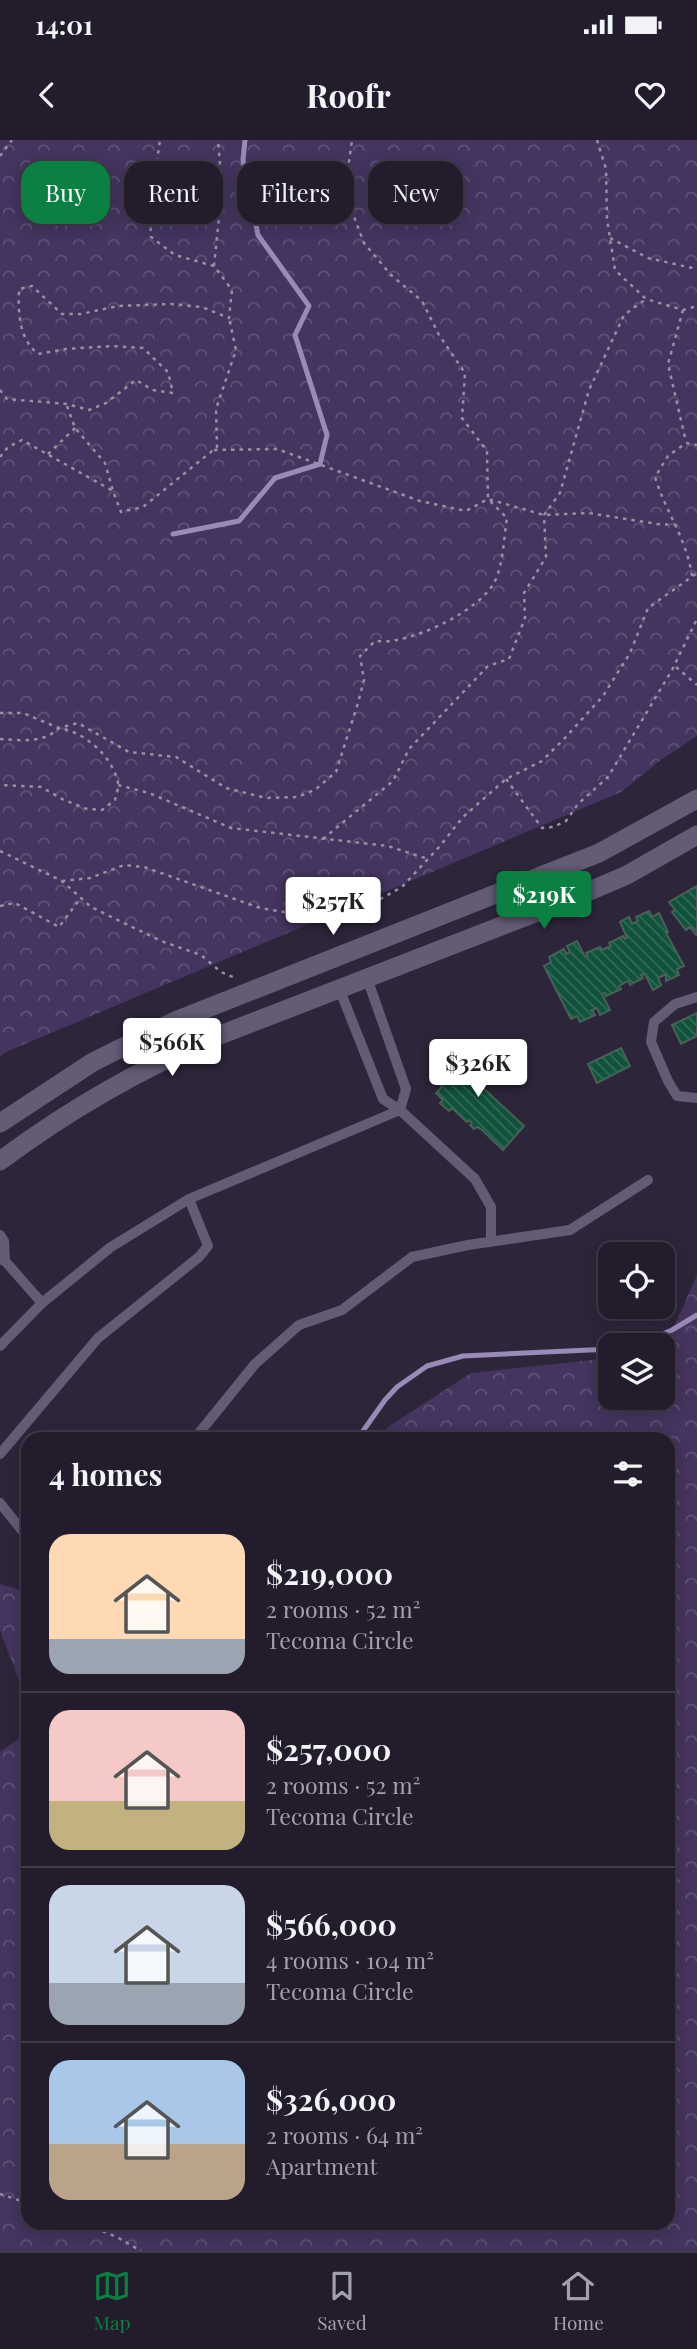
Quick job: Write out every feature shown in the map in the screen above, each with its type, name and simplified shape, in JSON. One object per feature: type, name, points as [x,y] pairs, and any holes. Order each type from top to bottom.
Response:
[{"type":"street","points":[[0,1123],[93,1062],[148,1034],[203,1009],[599,853],[697,799]]},
{"type":"street","points":[[0,1161],[78,1107],[158,1062],[339,988],[571,899],[627,874],[697,835]]},
{"type":"street","points":[[358,950],[367,978]]},
{"type":"street","points":[[327,961],[339,988]]},
{"type":"lane","points":[[367,978],[406,1089],[400,1110]]},
{"type":"lane","points":[[339,988],[383,1098],[400,1110],[475,1179],[491,1207],[491,1241]]},
{"type":"lane","points":[[697,997],[675,1004],[654,1022],[651,1042],[667,1081],[677,1096],[697,1098]]},
{"type":"lane","points":[[0,1346],[42,1303],[111,1247],[189,1199],[400,1110]]},
{"type":"lane","points":[[200,1432],[255,1364],[299,1325],[342,1310],[412,1257],[491,1241],[570,1230],[648,1180]]},
{"type":"lane","points":[[0,1454],[98,1338],[208,1247],[189,1199]]},
{"type":"lane","points":[[0,1235],[4,1241],[2,1260],[42,1303]]},
{"type":"lane","points":[[0,1503],[21,1529]]},
{"type":"path","points":[[0,156],[12,140]]},
{"type":"path","points":[[67,404],[75,428],[105,463],[121,512],[143,507],[217,447],[216,409],[236,351],[229,318],[232,290],[214,266],[175,255],[151,237],[149,194],[142,176],[157,161],[160,140]]},
{"type":"path","points":[[214,266],[222,189],[218,140]]},
{"type":"path","points":[[0,739],[35,741],[59,728],[78,723],[129,752],[176,757],[226,788],[265,798],[298,797],[316,789],[336,772],[364,680],[360,656],[374,641],[396,640],[437,627],[475,603],[494,582],[507,518],[488,499],[487,451],[462,418],[465,373],[439,335],[422,300],[391,275],[364,243],[353,214],[346,183],[352,140]]},
{"type":"path","points":[[597,140],[606,169],[610,238],[615,270],[646,299],[683,310],[697,306]]},
{"type":"path","points":[[610,238],[648,258],[697,269]]},
{"type":"path","points":[[0,390],[7,398],[67,404],[89,410],[106,403],[135,380],[153,390],[173,393],[168,372],[144,348],[112,345],[38,354],[28,346],[18,314],[19,289],[32,286],[62,314],[81,314],[118,306],[172,304],[202,307],[229,318]]},
{"type":"path","points":[[323,839],[393,781],[409,749],[488,666],[509,659],[525,618],[524,593],[546,556],[544,515],[560,493],[589,390],[624,315],[646,299]]},
{"type":"path","points":[[683,310],[668,364],[686,443]]},
{"type":"path","points":[[48,454],[75,428]]},
{"type":"path","points":[[0,457],[8,447],[22,440],[113,491]]},
{"type":"path","points":[[692,576],[690,560],[663,502],[655,477],[668,456],[686,443],[697,445]]},
{"type":"path","points":[[214,450],[277,449],[420,501],[466,511],[488,499],[544,515],[589,513],[676,525]]},
{"type":"path","points":[[62,881],[90,878],[124,865],[144,867],[260,908],[337,915],[366,907],[402,887],[463,817],[506,779],[542,761],[565,738],[603,696],[630,653],[648,608],[697,573]]},
{"type":"path","points":[[506,779],[542,828],[553,827],[566,821],[578,804],[608,776],[674,666],[697,619]]},
{"type":"path","points":[[674,666],[697,685]]},
{"type":"path","points":[[0,713],[23,713],[70,730],[90,741],[109,762],[118,785],[115,800],[102,810],[86,809],[41,787],[0,785]]},
{"type":"path","points":[[118,785],[149,793],[230,828],[388,846],[428,859]]},
{"type":"path","points":[[0,851],[62,881],[91,908],[161,941],[201,955],[221,972],[233,977]]},
{"type":"path","points":[[0,906],[15,903],[59,928],[80,899]]},
{"type":"path","points":[[0,2194],[21,2201]]},
{"type":"path","points":[[99,2230],[141,2251]]},
{"type":"green space","points":[[0,140],[697,140],[697,736],[662,759],[621,792],[6,1052],[0,1057]]},
{"type":"green space","points":[[697,1275],[697,2251],[0,2251],[0,1752],[21,1737],[21,2230],[675,2230],[675,1432],[384,1432],[471,1373],[598,1359],[598,1410],[675,1410],[675,1333],[671,1333]]},
{"type":"green space","points":[[0,1584],[21,1590],[21,1685],[0,1631]]},
{"type":"building","points":[[697,886],[696,935],[690,927],[686,930],[672,912],[675,910],[669,902]]},
{"type":"building","points":[[649,911],[652,917],[659,913],[668,932],[666,933],[684,966],[677,969],[679,975],[666,981],[666,974],[658,978],[661,985],[653,990],[645,974],[641,975],[643,978],[630,985],[628,981],[619,986],[621,989],[606,996],[605,993],[602,994],[610,1010],[600,1015],[597,1008],[592,1010],[595,1015],[580,1022],[577,1016],[571,1019],[544,966],[551,962],[549,957],[564,949],[566,954],[570,952],[567,946],[577,941],[585,957],[588,956],[586,953],[611,946],[609,943],[623,936],[627,938],[620,922],[629,917],[632,924],[638,921],[636,917]]},
{"type":"building","points":[[697,1013],[697,1036],[681,1044],[672,1025]]},
{"type":"building","points":[[621,1048],[630,1066],[597,1083],[588,1064]]},
{"type":"building","points":[[487,1052],[502,1066],[482,1087],[524,1126],[503,1150],[481,1129],[474,1129],[469,1120],[467,1122],[452,1108],[449,1111],[440,1103],[443,1100],[436,1093],[442,1087],[437,1082],[444,1075],[448,1075],[442,1070],[456,1056],[461,1062],[464,1059],[472,1067]]},
{"type":"waterway","points":[[173,534],[239,521],[275,478],[320,464],[327,435],[295,335],[309,306],[258,235],[243,160],[245,140]]},
{"type":"waterway","points":[[665,1333],[697,1315]]},
{"type":"waterway","points":[[362,1432],[397,1387],[427,1366],[463,1356],[598,1350]]}]
